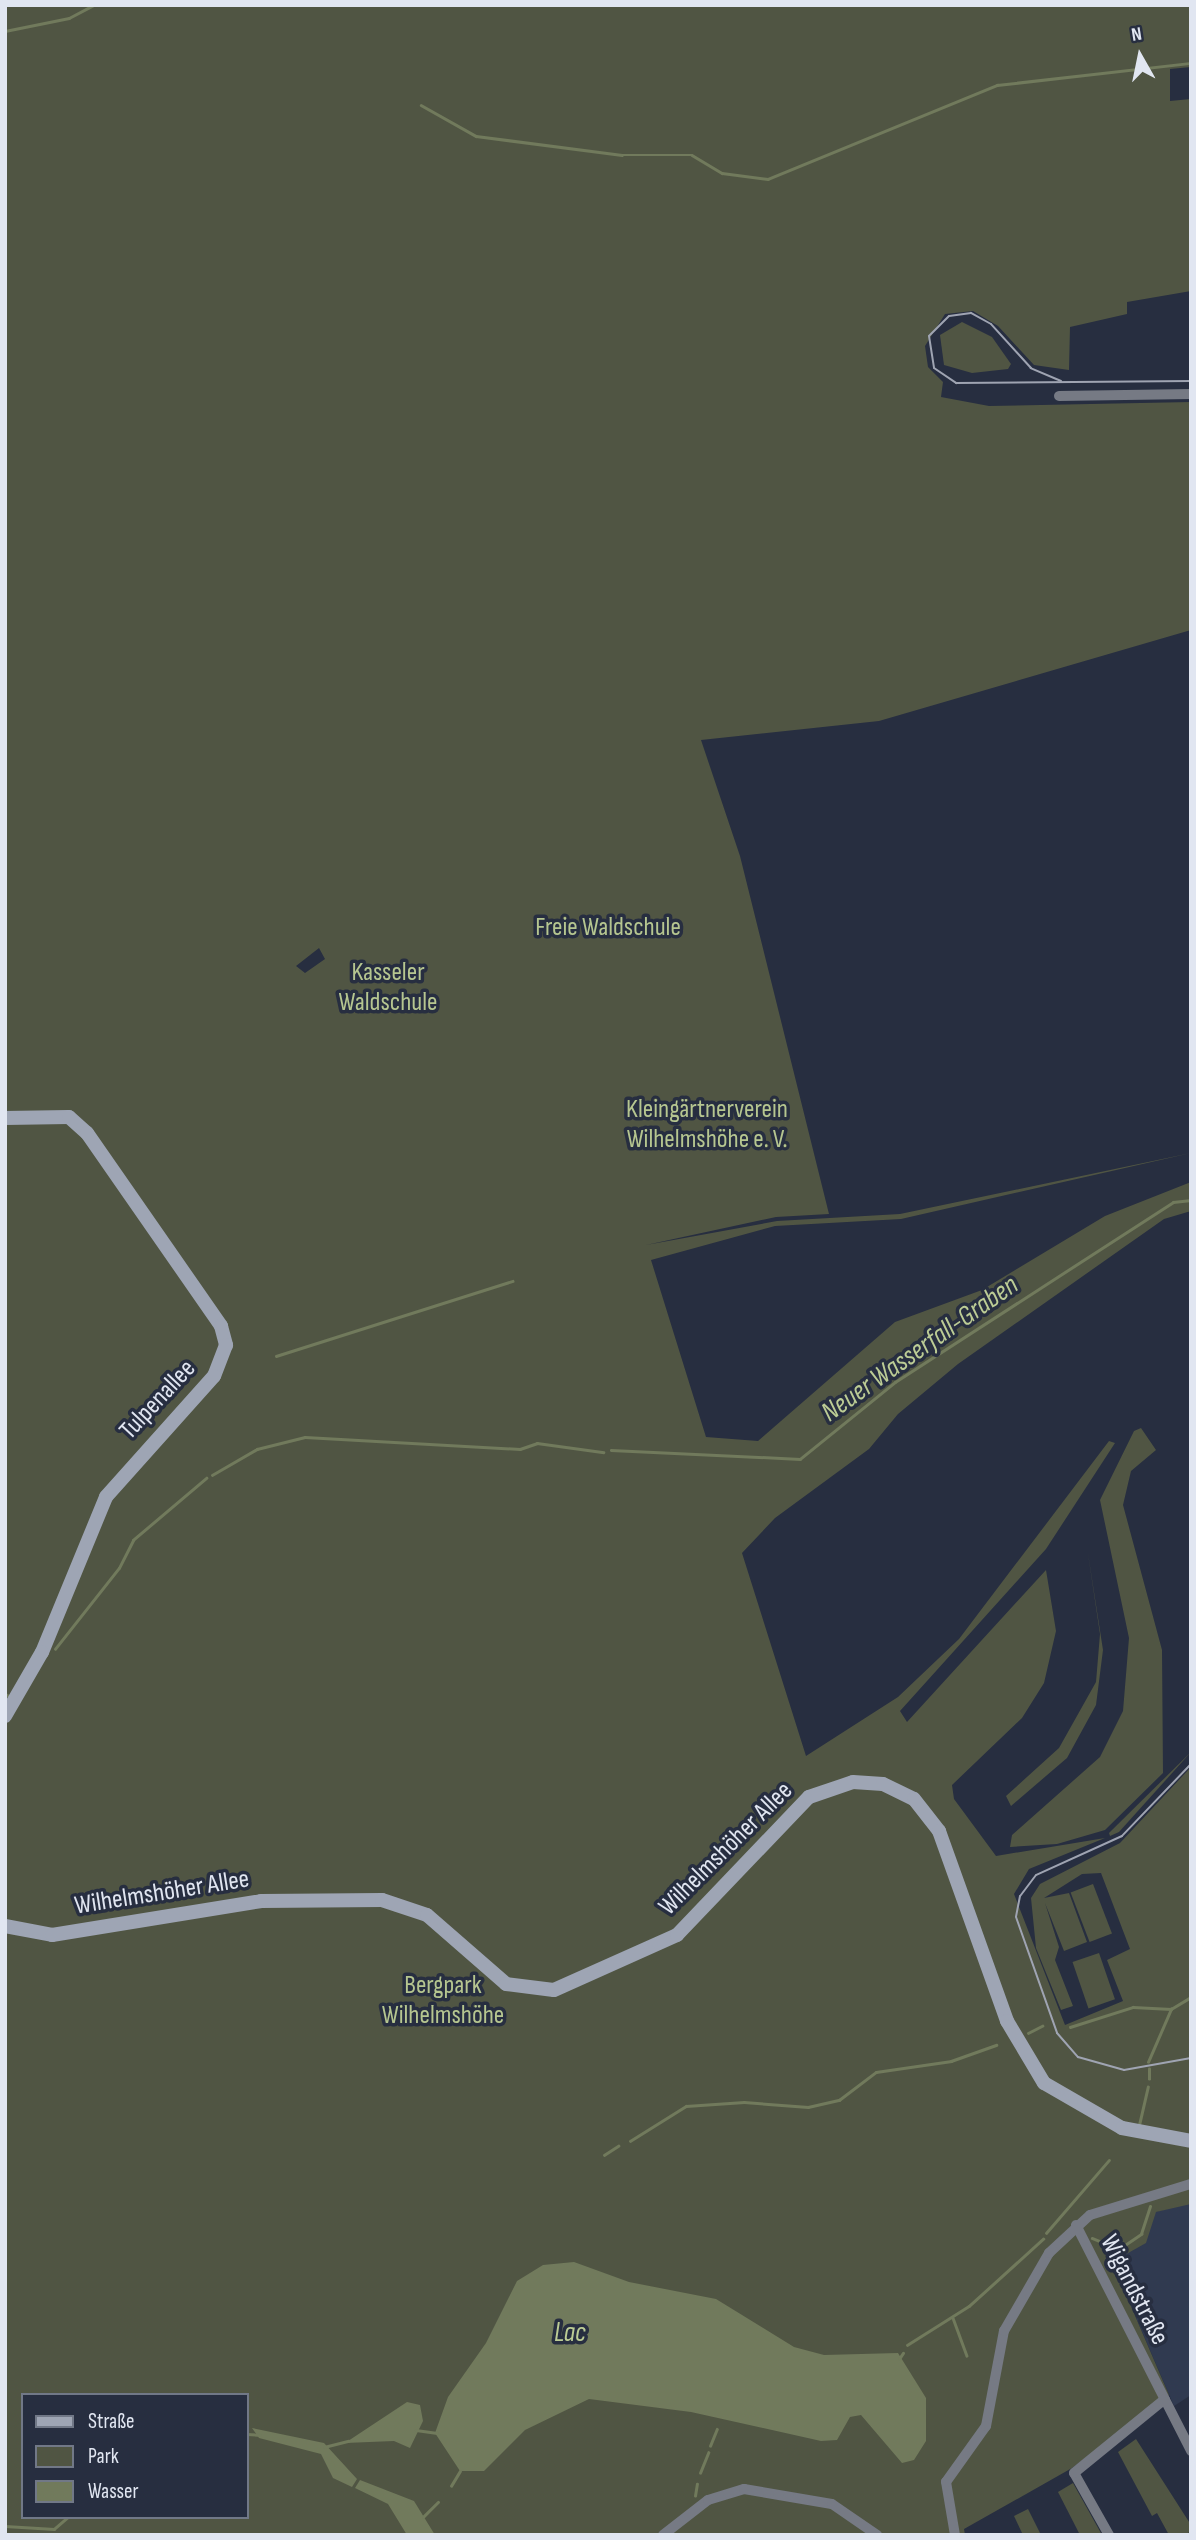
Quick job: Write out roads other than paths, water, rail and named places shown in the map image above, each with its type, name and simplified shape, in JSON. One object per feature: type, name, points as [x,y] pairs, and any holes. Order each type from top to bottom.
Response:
[{"type":"main road","name":"Tulpenallee","points":[[5,1118],[69,1117],[88,1133],[220,1326],[226,1345],[214,1376],[106,1497],[42,1652],[5,1716]]},
{"type":"main road","name":"Wilhelmshöher Allee","points":[[5,1926],[52,1936],[261,1901],[382,1900],[427,1914],[506,1984],[554,1990],[677,1935],[808,1797],[853,1782],[883,1784],[921,1806],[947,1847],[1007,2021],[1038,2075],[1067,2101],[1110,2123],[1191,2141]]},
{"type":"street","points":[[1059,396],[1191,394]]},
{"type":"street","points":[[955,2535],[946,2482],[986,2426],[1004,2331],[1049,2253],[1076,2225],[1116,2205],[1191,2185]]},
{"type":"street","name":"Wigandstraße","points":[[1076,2225],[1191,2451]]},
{"type":"street","points":[[1109,2535],[1074,2473],[1165,2399]]},
{"type":"street","points":[[663,2535],[708,2500],[744,2489],[832,2504],[877,2535]]},
{"type":"water","name":"Lac","points":[[574,2262],[629,2282],[716,2299],[794,2347],[824,2355],[898,2353],[926,2398],[926,2441],[914,2460],[902,2463],[861,2415],[850,2417],[837,2440],[821,2441],[691,2412],[589,2399],[525,2430],[484,2471],[460,2471],[435,2433],[448,2397],[486,2343],[517,2281],[543,2265]]},
{"type":"water","points":[[407,2402],[420,2405],[423,2421],[410,2448],[394,2441],[345,2443]]},
{"type":"water","points":[[252,2428],[324,2443],[357,2479],[352,2487],[333,2478],[321,2454],[259,2438]]},
{"type":"water","points":[[360,2480],[414,2501],[435,2535],[407,2535],[388,2504],[355,2488]]},
{"type":"waterway","points":[[5,31],[69,18],[93,5]]},
{"type":"waterway","points":[[421,105],[476,136],[622,155],[692,155],[722,173],[768,179],[997,85],[1191,63]]},
{"type":"waterway","name":"Neuer Wasserfall-Graben","points":[[611,1450],[800,1459],[895,1382],[1173,1202],[1191,1200]]},
{"type":"waterway","points":[[276,1356],[512,1281]]},
{"type":"waterway","name":"Neuer Wasserfall-Graben","points":[[212,1475],[257,1449],[305,1437],[520,1449],[537,1443],[603,1452]]},
{"type":"waterway","name":"Neuer Wasserfall-Graben","points":[[55,1649],[119,1568],[133,1540],[206,1478]]},
{"type":"waterway","points":[[1148,2062],[1171,2009],[1191,1997]]},
{"type":"waterway","points":[[1070,2027],[1133,2007],[1171,2009]]},
{"type":"waterway","points":[[1028,2033],[1042,2026]]},
{"type":"waterway","points":[[630,2141],[686,2106],[744,2102],[808,2107],[839,2100],[876,2072],[951,2061],[996,2045]]},
{"type":"waterway","points":[[1149,2069],[1149,2079]]},
{"type":"waterway","points":[[1139,2125],[1148,2087]]},
{"type":"waterway","points":[[604,2155],[618,2146]]},
{"type":"waterway","points":[[1046,2233],[1109,2160]]},
{"type":"waterway","points":[[1092,2238],[1119,2249],[1141,2234],[1150,2206]]},
{"type":"waterway","points":[[907,2345],[969,2306],[1043,2239]]},
{"type":"waterway","points":[[953,2318],[967,2356]]},
{"type":"waterway","points":[[899,2359],[903,2353]]},
{"type":"waterway","points":[[710,2446],[717,2429]]},
{"type":"waterway","points":[[416,2430],[437,2433]]},
{"type":"waterway","points":[[248,2434],[260,2435]]},
{"type":"waterway","points":[[324,2447],[348,2441]]},
{"type":"waterway","points":[[700,2473],[708,2453]]},
{"type":"waterway","points":[[451,2486],[460,2471]]},
{"type":"waterway","points":[[695,2496],[697,2484]]},
{"type":"waterway","points":[[423,2517],[438,2502]]},
{"type":"waterway","points":[[5,2526],[54,2529],[66,2519]]},
{"type":"tram line","points":[[1061,381],[1031,368],[991,324],[971,313],[949,316],[929,336],[934,368],[956,383],[1191,381]]},
{"type":"tram line","points":[[1191,1764],[1122,1836],[1036,1875],[1020,1896],[1016,1917],[1057,2033],[1078,2057],[1124,2070],[1191,2058]]},
{"type":"park label","name":"Freie Waldschule","points":[[608,928]]},
{"type":"park label","name":"Kasseler Waldschule","points":[[388,988]]},
{"type":"park label","name":"Kleingärtnerverein Wilhelmshöhe e. V.","points":[[707,1125]]},
{"type":"park label","name":"Bergpark Wilhelmshöhe","points":[[443,2001]]}]
